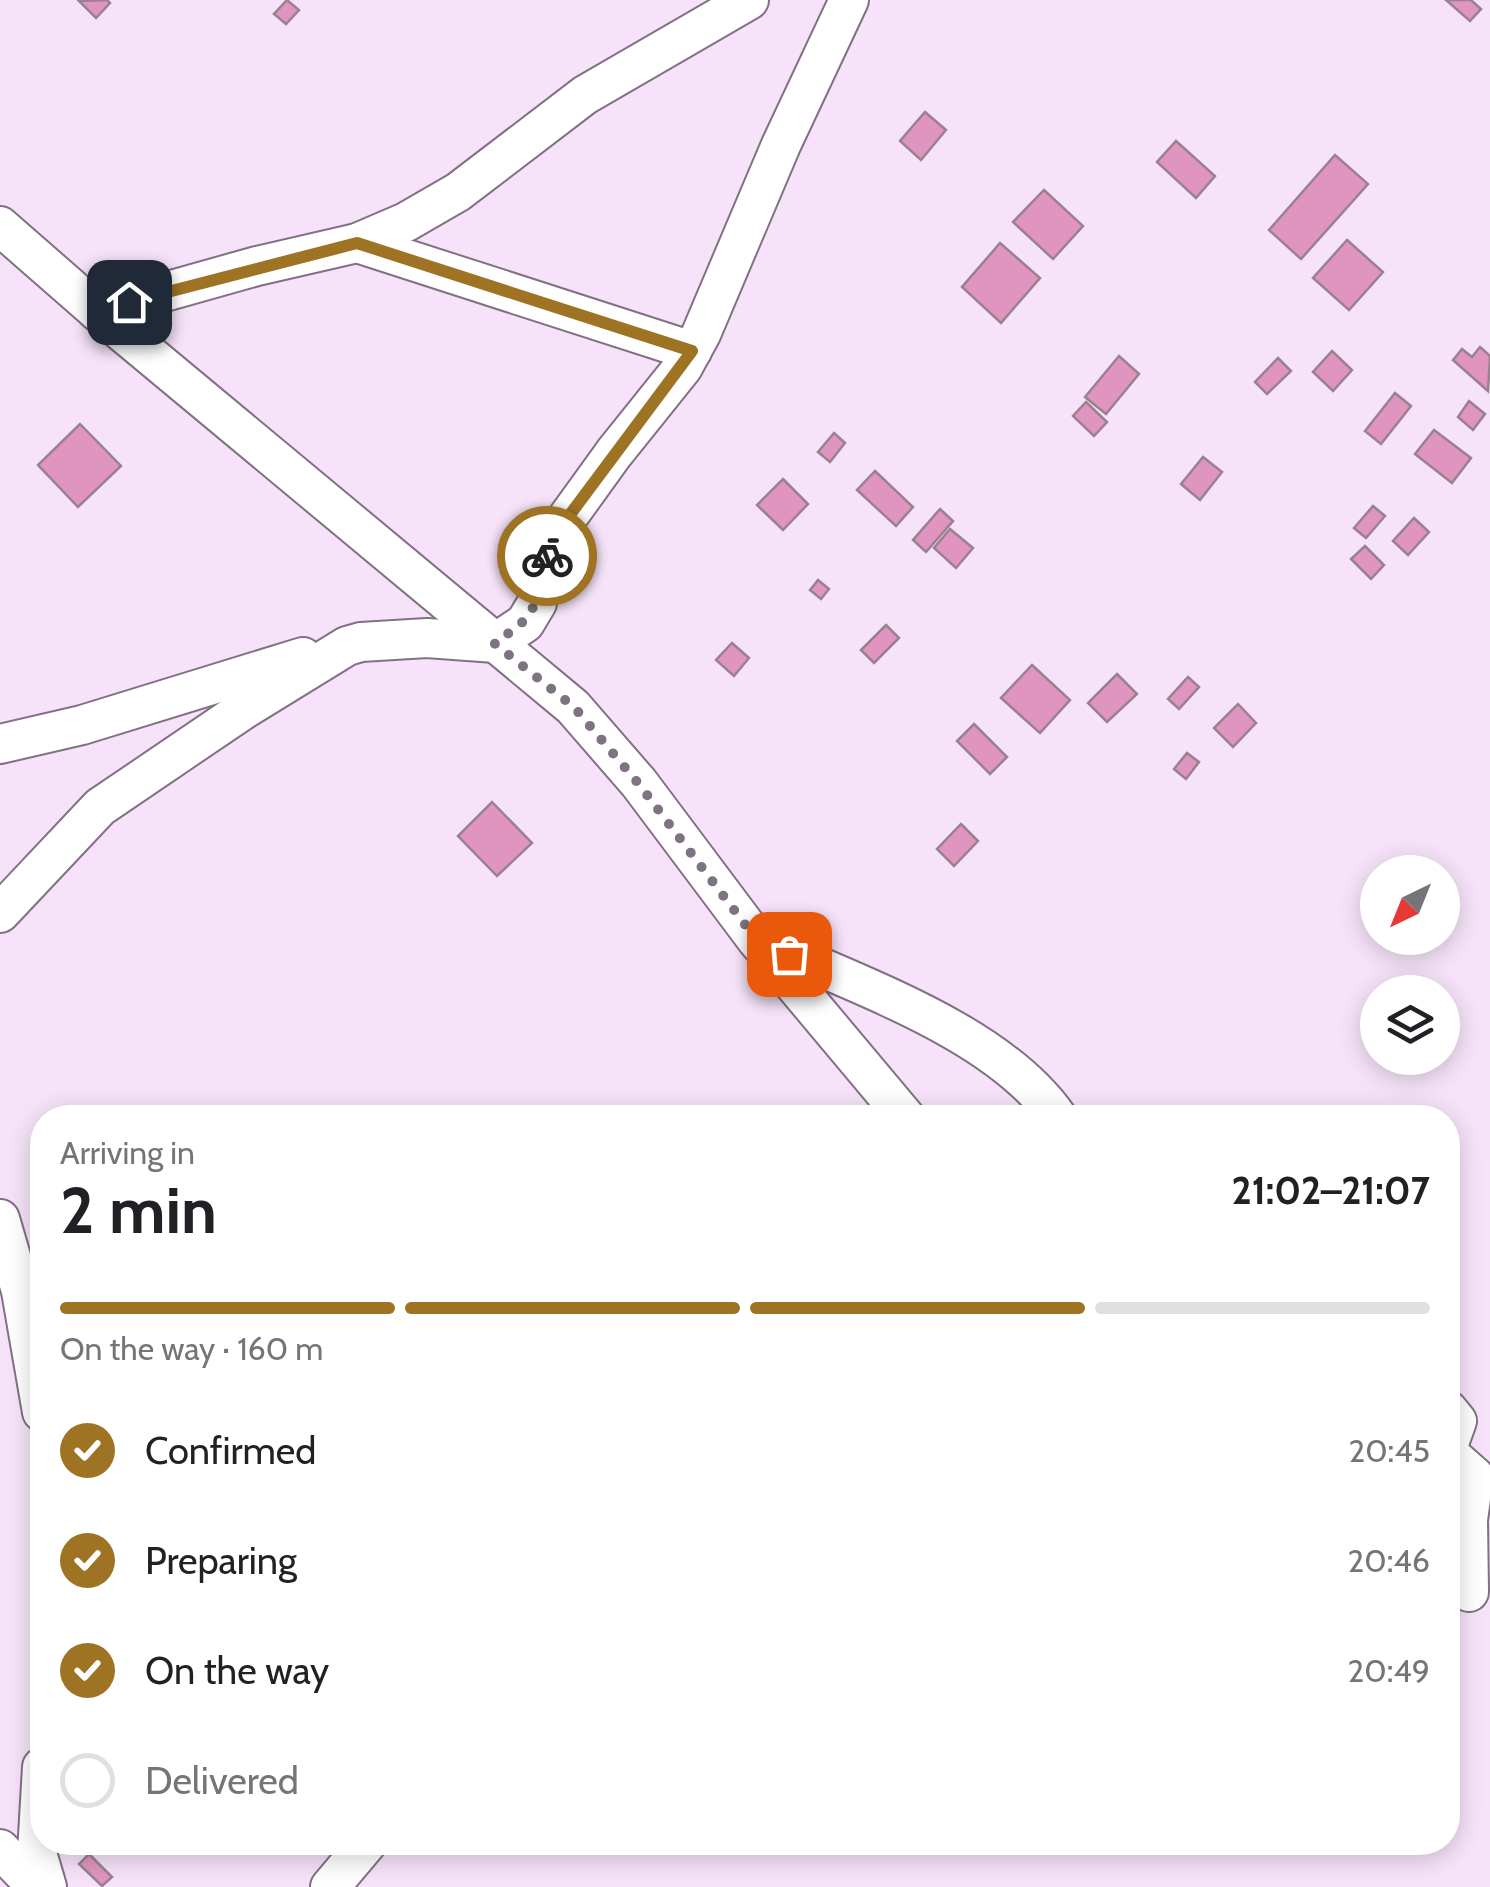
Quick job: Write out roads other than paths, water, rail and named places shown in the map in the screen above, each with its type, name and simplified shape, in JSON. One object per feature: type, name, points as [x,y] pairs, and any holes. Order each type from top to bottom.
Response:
[{"type":"street","points":[[97,311],[357,243],[406,222],[458,192],[585,94],[749,0]]},
{"type":"street","points":[[0,913],[100,807],[335,653],[361,642],[427,638],[494,643],[525,624],[537,603],[542,570],[557,532],[692,351],[849,0]]},
{"type":"street","points":[[0,226],[574,707],[638,783],[756,939],[895,1105]]},
{"type":"street","points":[[357,243],[692,351]]},
{"type":"street","points":[[0,744],[82,725],[312,654],[335,653]]},
{"type":"street","points":[[756,939],[970,1038],[1038,1090],[1049,1105]]},
{"type":"street","points":[[0,1219],[21,1291],[30,1343]]},
{"type":"street","points":[[1460,1461],[1474,1476],[1468,1520],[1469,1592]]},
{"type":"street","points":[[0,1849],[38,1887]]},
{"type":"street","points":[[38,1855],[47,1887]]},
{"type":"street","points":[[330,1887],[357,1855]]}]
